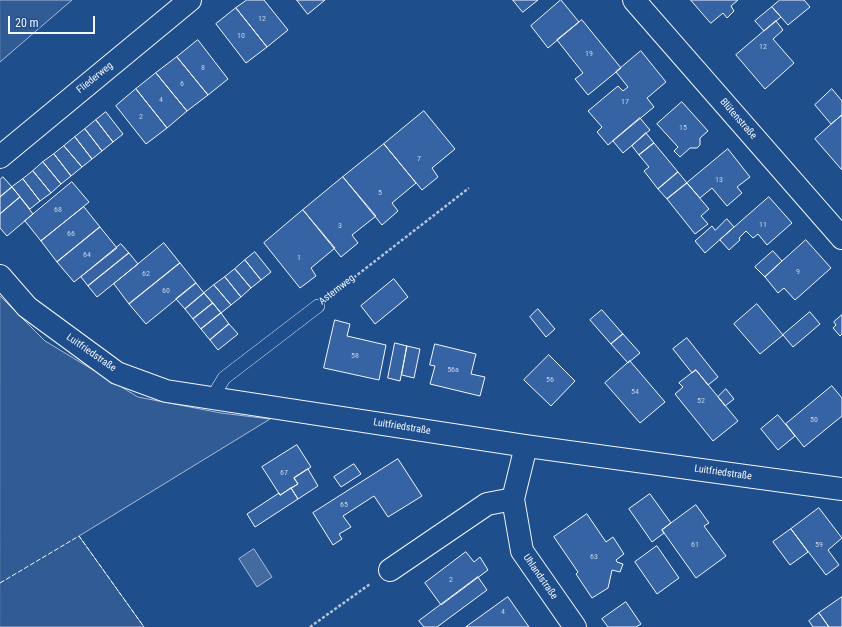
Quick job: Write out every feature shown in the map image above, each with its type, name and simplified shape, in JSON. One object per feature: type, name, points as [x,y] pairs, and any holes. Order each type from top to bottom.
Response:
[{"type":"street","name":"Fliederweg","points":[[0,157],[190,0]]},
{"type":"street","name":"Blütenstraße","points":[[634,0],[842,238]]},
{"type":"street","name":"Luitfriedstraße","points":[[0,276],[27,308],[117,373],[166,391],[526,446],[842,489]]},
{"type":"street","name":"Uhlandstraße","points":[[526,446],[513,499],[522,551],[574,627]]},
{"type":"street","points":[[390,570],[488,504],[513,499]]},
{"type":"lane","name":"Asternweg","points":[[212,398],[224,378],[318,306]]},
{"type":"path","name":"Asternweg","points":[[318,306],[468,188]]},
{"type":"path","points":[[310,627],[390,570]]},
{"type":"shaded area","points":[[0,0],[72,0],[0,62]]},
{"type":"shaded area","points":[[0,296],[45,341],[138,397],[221,413],[270,419],[79,536],[144,627],[0,627]]},
{"type":"shaded area","points":[[254,549],[272,577],[257,587],[239,559]]},
{"type":"building","points":[[247,0],[264,0],[288,30],[267,47],[236,8]]},
{"type":"building","points":[[297,0],[325,0],[308,14]]},
{"type":"building","points":[[513,0],[538,0],[523,12]]},
{"type":"building","points":[[561,0],[579,22],[548,48],[531,26]]},
{"type":"building","points":[[691,0],[738,0],[731,6],[734,11],[727,18],[723,13],[711,23]]},
{"type":"building","points":[[780,0],[804,0],[810,7],[788,25],[772,7]]},
{"type":"building","points":[[772,7],[781,17],[764,31],[755,21]]},
{"type":"building","points":[[236,8],[267,47],[246,63],[216,24]]},
{"type":"building","points":[[582,20],[621,68],[588,95],[575,79],[583,73],[557,40]]},
{"type":"building","points":[[776,21],[783,30],[773,39],[794,63],[765,89],[736,55]]},
{"type":"building","points":[[198,40],[228,79],[208,95],[177,57]]},
{"type":"building","points":[[641,51],[666,82],[647,98],[654,107],[608,145],[597,132],[602,127],[588,111],[618,86],[623,91],[628,87],[616,72]]},
{"type":"building","points":[[177,57],[208,95],[187,111],[156,73]]},
{"type":"building","points":[[156,73],[187,111],[167,128],[136,89]]},
{"type":"building","points":[[136,89],[167,128],[146,144],[116,106]]},
{"type":"building","points":[[832,89],[842,101],[842,115],[831,124],[815,105]]},
{"type":"building","points":[[682,102],[708,131],[700,138],[700,145],[697,148],[690,148],[680,157],[674,151],[678,147],[657,124]]},
{"type":"building","points":[[424,111],[455,149],[432,168],[438,177],[422,190],[384,144]]},
{"type":"building","points":[[106,112],[123,134],[113,142],[96,120]]},
{"type":"building","points":[[842,115],[842,170],[815,139]]},
{"type":"building","points":[[640,118],[650,130],[623,153],[613,141]]},
{"type":"building","points":[[96,120],[113,142],[102,151],[85,129]]},
{"type":"building","points":[[85,129],[102,151],[92,159],[75,137]]},
{"type":"building","points":[[646,133],[654,143],[639,155],[632,146]]},
{"type":"building","points":[[75,137],[92,159],[82,167],[64,146]]},
{"type":"building","points":[[654,143],[678,172],[658,189],[644,171],[649,167],[639,155]]},
{"type":"building","points":[[384,144],[416,183],[392,203],[398,211],[382,225],[343,177]]},
{"type":"building","points":[[64,146],[82,167],[71,176],[54,154]]},
{"type":"building","points":[[728,149],[750,177],[737,187],[742,193],[727,206],[712,188],[700,198],[687,183]]},
{"type":"building","points":[[54,154],[71,176],[61,184],[43,162]]},
{"type":"building","points":[[43,162],[61,184],[51,193],[33,171]]},
{"type":"building","points":[[33,171],[51,193],[40,201],[23,179]]},
{"type":"building","points":[[678,172],[687,183],[667,199],[658,189]]},
{"type":"building","points":[[3,177],[12,187],[0,197],[0,180]]},
{"type":"building","points":[[343,177],[376,216],[352,235],[358,243],[341,257],[303,210]]},
{"type":"building","points":[[23,179],[40,201],[30,209],[12,187]]},
{"type":"building","points":[[72,182],[89,202],[41,241],[25,221]]},
{"type":"building","points":[[687,183],[709,209],[701,216],[708,224],[695,234],[667,199]]},
{"type":"building","points":[[12,187],[20,197],[0,214],[0,197]]},
{"type":"building","points":[[20,197],[33,214],[7,236],[0,228],[0,214]]},
{"type":"building","points":[[769,197],[792,223],[767,245],[758,234],[753,238],[746,231],[739,238],[740,240],[729,250],[720,240]]},
{"type":"building","points":[[84,207],[100,227],[57,262],[41,241]]},
{"type":"building","points":[[303,210],[335,248],[311,268],[316,276],[300,288],[264,243]]},
{"type":"building","points":[[727,219],[734,227],[705,253],[695,241],[712,226],[715,230]]},
{"type":"building","points":[[100,227],[117,248],[74,282],[57,262]]},
{"type":"building","points":[[806,240],[831,268],[795,300],[784,288],[778,293],[765,277]]},
{"type":"building","points":[[164,243],[180,263],[129,304],[114,284]]},
{"type":"building","points":[[121,244],[129,253],[88,286],[81,277]]},
{"type":"building","points":[[773,251],[782,261],[765,277],[755,267]]},
{"type":"building","points":[[255,252],[271,272],[261,280],[245,260]]},
{"type":"building","points":[[129,253],[138,264],[97,297],[88,286]]},
{"type":"building","points":[[245,260],[261,280],[251,288],[235,269]]},
{"type":"building","points":[[180,263],[196,283],[146,324],[129,304]]},
{"type":"building","points":[[235,269],[251,288],[241,297],[225,277]]},
{"type":"building","points":[[225,277],[241,297],[231,305],[214,285]]},
{"type":"building","points":[[394,279],[408,297],[375,324],[361,306]]},
{"type":"building","points":[[196,283],[204,293],[185,309],[176,299]]},
{"type":"building","points":[[214,285],[231,305],[221,313],[204,293]]},
{"type":"building","points":[[204,293],[213,303],[193,319],[185,309]]},
{"type":"building","points":[[213,303],[221,313],[201,329],[193,319]]},
{"type":"building","points":[[757,304],[783,335],[760,354],[734,324]]},
{"type":"building","points":[[538,309],[555,329],[546,337],[530,317]]},
{"type":"building","points":[[602,310],[623,334],[611,344],[590,320]]},
{"type":"building","points":[[810,312],[820,324],[793,347],[783,335]]},
{"type":"building","points":[[221,313],[229,324],[210,340],[201,329]]},
{"type":"building","points":[[842,315],[842,334],[840,336],[833,328],[836,325],[834,322]]},
{"type":"building","points":[[335,320],[350,324],[347,336],[386,345],[379,380],[324,368]]},
{"type":"building","points":[[229,324],[238,334],[218,350],[210,340]]},
{"type":"building","points":[[623,334],[640,353],[628,363],[611,344]]},
{"type":"building","points":[[687,338],[718,377],[708,385],[696,370],[692,373],[673,349]]},
{"type":"building","points":[[395,343],[407,346],[400,381],[388,378]]},
{"type":"building","points":[[435,344],[476,354],[471,374],[485,377],[480,396],[430,384],[435,366],[430,365]]},
{"type":"building","points":[[407,346],[420,349],[414,378],[402,375]]},
{"type":"building","points":[[549,355],[575,381],[551,406],[524,380]]},
{"type":"building","points":[[630,361],[665,402],[640,423],[605,383]]},
{"type":"building","points":[[696,370],[738,421],[713,441],[675,394],[683,387],[679,383]]},
{"type":"building","points":[[832,386],[842,398],[842,416],[804,447],[786,424]]},
{"type":"building","points":[[726,389],[734,399],[725,406],[718,397]]},
{"type":"building","points":[[778,415],[795,436],[778,450],[761,429]]},
{"type":"building","points":[[297,445],[311,467],[294,478],[298,484],[280,495],[262,467]]},
{"type":"building","points":[[398,459],[422,496],[388,517],[374,496],[343,516],[351,527],[339,534],[342,539],[333,545],[313,513]]},
{"type":"building","points":[[354,464],[361,474],[341,487],[334,477]]},
{"type":"building","points":[[308,469],[318,486],[298,499],[291,488],[298,484],[294,478]]},
{"type":"building","points":[[291,488],[298,499],[255,527],[247,514],[279,493],[280,495]]},
{"type":"building","points":[[650,494],[671,523],[662,530],[664,533],[652,542],[629,509]]},
{"type":"building","points":[[696,505],[709,523],[704,526],[726,556],[696,578],[662,530]]},
{"type":"building","points":[[819,508],[842,538],[828,550],[839,565],[826,575],[791,529]]},
{"type":"building","points":[[587,514],[606,542],[613,537],[624,554],[616,560],[617,562],[623,564],[620,572],[612,570],[608,588],[592,598],[576,574],[578,572],[554,537]]},
{"type":"building","points":[[791,529],[808,552],[790,565],[773,542]]},
{"type":"building","points":[[657,546],[679,578],[657,594],[635,562]]},
{"type":"building","points":[[466,552],[474,562],[480,557],[488,570],[441,605],[425,583]]},
{"type":"building","points":[[478,577],[487,590],[437,627],[424,627],[419,621]]},
{"type":"building","points":[[508,597],[529,627],[466,627]]},
{"type":"building","points":[[842,597],[842,627],[829,627],[819,613]]},
{"type":"building","points":[[626,602],[641,624],[636,627],[608,627],[602,619]]},
{"type":"building","points":[[819,613],[829,627],[813,627],[809,621]]},
{"type":"fence","points":[[0,583],[79,536],[144,627]]}]
